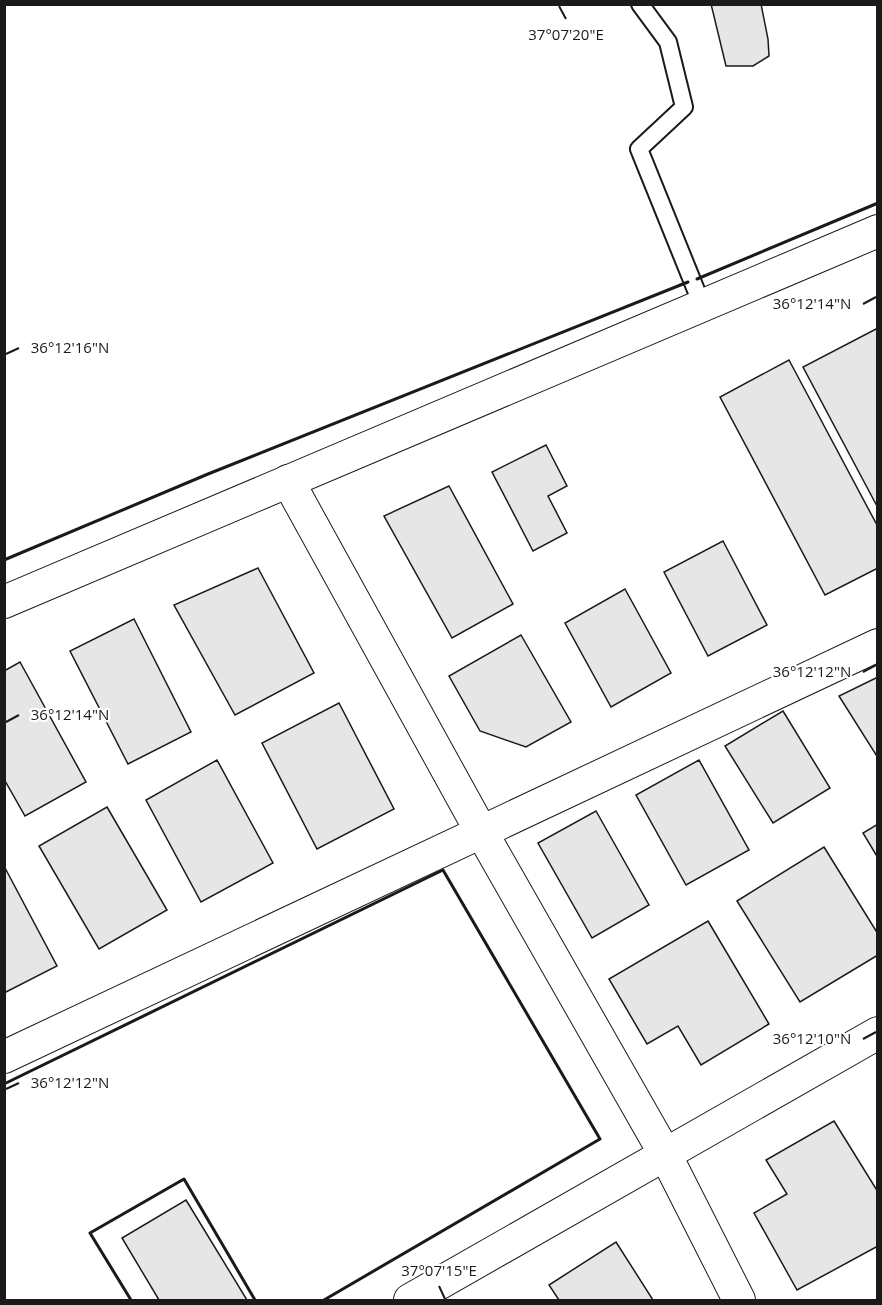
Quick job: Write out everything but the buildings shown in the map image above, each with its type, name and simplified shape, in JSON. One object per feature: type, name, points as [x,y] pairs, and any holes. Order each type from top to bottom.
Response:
[{"type":"street","points":[[4,602],[702,305],[877,233]]},
{"type":"street","points":[[288,481],[482,833],[665,1154],[739,1300]]},
{"type":"street","points":[[4,1057],[878,645]]},
{"type":"street","points":[[410,1300],[878,1033]]},
{"type":"lane","points":[[640,4],[668,42],[684,107],[639,149],[702,305]]},
{"type":"wall","points":[[697,279],[878,203]]},
{"type":"wall","points":[[4,560],[208,474],[688,282]]},
{"type":"wall","points":[[4,1084],[443,870],[600,1139],[324,1300]]},
{"type":"wall","points":[[131,1300],[90,1233],[184,1179],[255,1300]]}]
